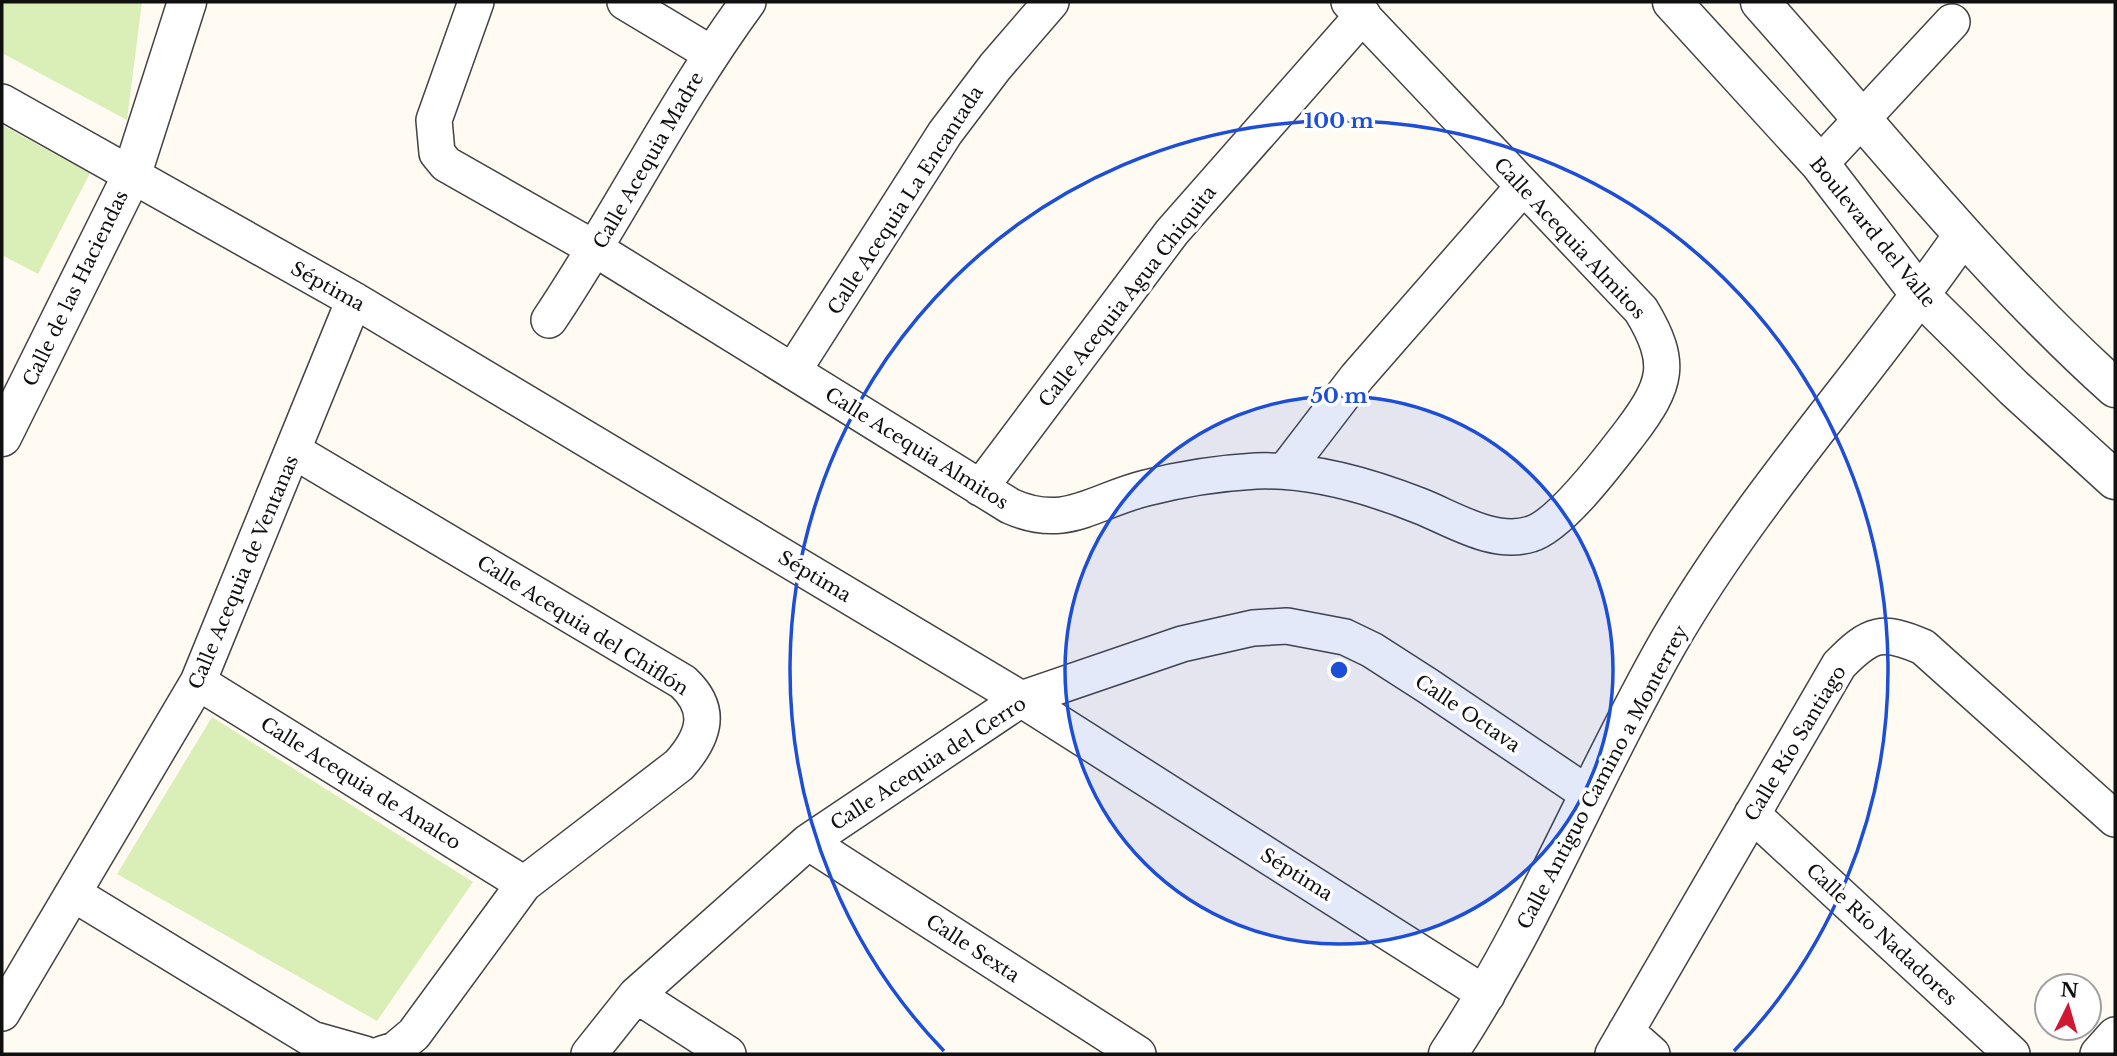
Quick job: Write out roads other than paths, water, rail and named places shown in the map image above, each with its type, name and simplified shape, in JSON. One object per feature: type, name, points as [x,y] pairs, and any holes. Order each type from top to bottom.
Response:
[{"type":"street","name":"Calle de las Haciendas","points":[[2,437],[131,177],[187,2]]},
{"type":"street","name":"Calle Acequia Almitos","points":[[476,2],[434,120],[437,153],[446,164],[597,250],[981,488],[1028,514],[1052,518],[1176,481],[1254,471],[1285,471],[1378,493],[1420,506],[1464,526],[1504,536],[1530,535],[1548,525],[1612,456],[1657,393],[1662,372],[1659,340],[1641,310],[1356,8]]},
{"type":"street","points":[[625,2],[710,53]]},
{"type":"street","name":"Calle Acequia Madre","points":[[549,320],[597,250],[710,53],[748,2]]},
{"type":"street","name":"Calle Acequia La Encantada","points":[[793,371],[945,133],[995,67],[1051,2]]},
{"type":"street","name":"Boulevard del Valle","points":[[1672,2],[1820,164],[1921,296],[2014,388],[2115,480]]},
{"type":"street","points":[[1760,2],[1964,235],[2082,358],[2115,388]]},
{"type":"street","name":"Calle Acequia Agua Chiquita","points":[[981,488],[1172,232],[1356,8]]},
{"type":"street","points":[[1820,164],[1952,22]]},
{"type":"street","name":"Séptima","points":[[2,102],[131,177],[354,300],[1021,699],[1487,995]]},
{"type":"street","points":[[1285,471],[1357,377],[1523,187]]},
{"type":"street","name":"Calle Antiguo Camino a Monterrey","points":[[1448,1054],[1487,995],[1550,877],[1588,794],[1669,642],[1738,535],[1838,400],[1921,296],[1964,235]]},
{"type":"street","name":"Calle Acequia de Ventanas","points":[[2,1013],[198,682],[354,300]]},
{"type":"street","name":"Calle Acequia del Chiflón","points":[[294,451],[671,675],[695,694],[702,708],[698,739],[689,754],[660,781],[524,884],[414,1034],[395,1050],[382,1054]]},
{"type":"street","name":"Calle Acequia del Cerro","points":[[589,1054],[636,995],[808,842],[1021,699],[1182,644],[1254,628],[1287,626],[1345,638]]},
{"type":"street","name":"Calle Río Santiago","points":[[1620,1042],[1839,666],[1872,637],[1896,635],[1923,647],[2115,819]]},
{"type":"street","name":"Calle Octava","points":[[1345,638],[1372,650],[1588,794]]},
{"type":"street","name":"Calle Acequia de Analco","points":[[198,682],[524,884]]},
{"type":"street","name":"Calle Río Nadadores","points":[[1752,814],[2012,1054]]},
{"type":"street","name":"Calle Sexta","points":[[808,842],[1138,1054]]},
{"type":"street","points":[[74,894],[312,1039],[365,1054]]},
{"type":"street","points":[[636,995],[728,1054]]},
{"type":"street","points":[[2098,1054],[2115,1035]]},
{"type":"street","points":[[1620,1042],[1653,1054]]}]
